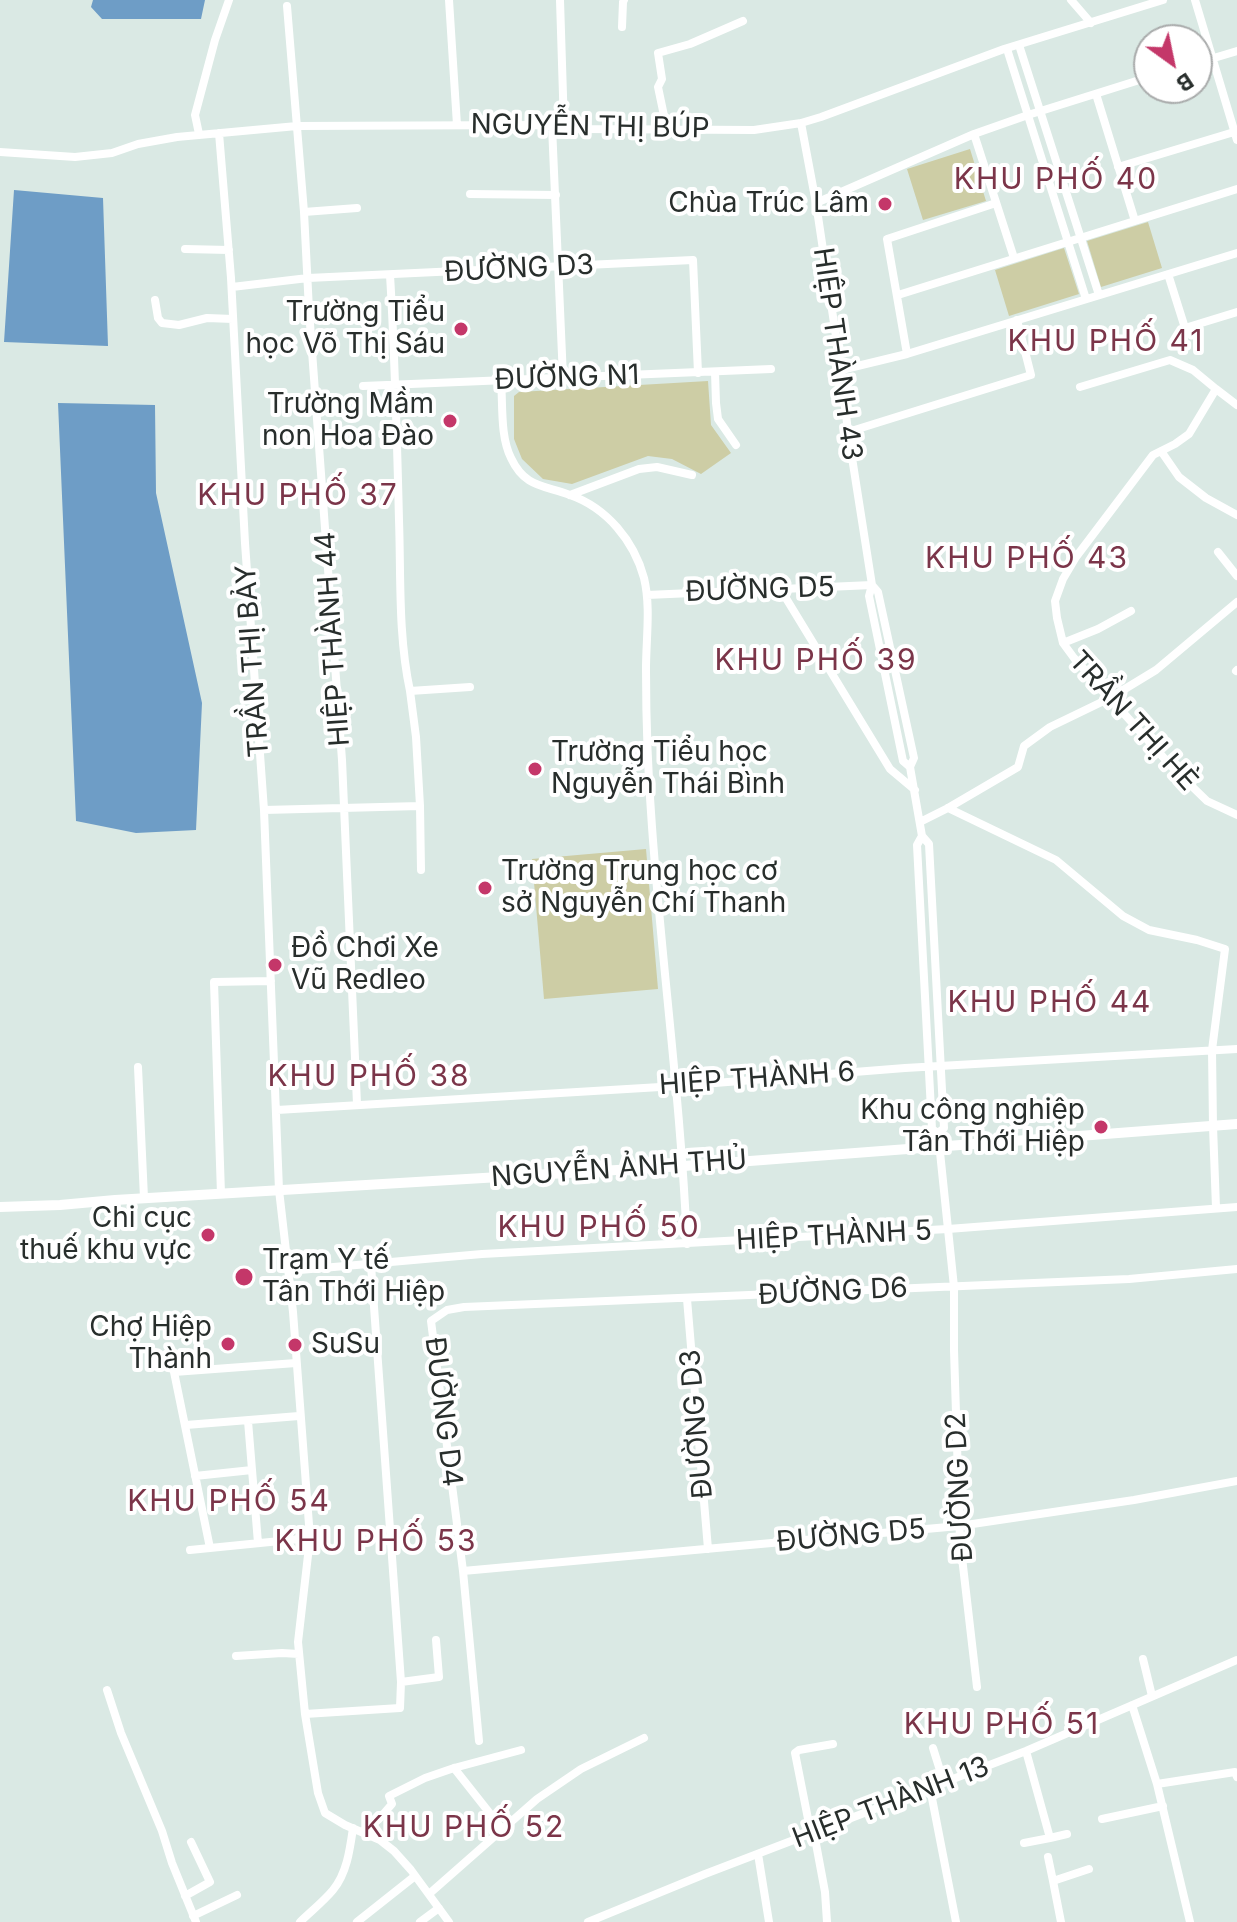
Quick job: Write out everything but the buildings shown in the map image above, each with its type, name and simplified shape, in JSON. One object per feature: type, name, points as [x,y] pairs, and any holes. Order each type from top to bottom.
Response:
[{"type":"main road","name":"NGUYỄN ẢNH THỦ","points":[[0,1207],[684,1166],[1237,1124]]},
{"type":"street","points":[[199,134],[195,115],[229,0]]},
{"type":"street","points":[[449,0],[457,125]]},
{"type":"street","points":[[560,0],[564,127]]},
{"type":"street","points":[[622,27],[624,0]]},
{"type":"street","points":[[1071,0],[1091,23]]},
{"type":"street","name":"NGUYỄN THỊ BÚP","points":[[0,152],[75,157],[112,153],[138,144],[199,134],[297,126],[457,125],[754,130],[821,117],[1007,49],[1163,0]]},
{"type":"street","points":[[1195,0],[1202,24]]},
{"type":"street","name":"HIỆP THÀNH 44","points":[[287,6],[344,808],[357,1104]]},
{"type":"street","points":[[667,130],[658,87],[662,76],[658,53],[679,49],[743,21]]},
{"type":"street","points":[[1019,45],[1099,295]]},
{"type":"street","points":[[1007,49],[1086,299]]},
{"type":"street","points":[[1213,58],[1237,51]]},
{"type":"street","points":[[1118,167],[1236,136],[1213,61]]},
{"type":"street","points":[[816,203],[974,134],[1133,82]]},
{"type":"street","points":[[1096,94],[1135,221]]},
{"type":"street","name":"HIỆP THÀNH 43","points":[[801,123],[816,203],[872,585],[878,592],[914,758],[910,767],[922,836],[929,844],[944,1128],[938,1133]]},
{"type":"street","points":[[552,126],[563,378]]},
{"type":"street","name":"TRẦN THỊ BẢY","points":[[219,133],[232,287],[245,543],[264,810],[279,1190]]},
{"type":"street","points":[[974,134],[1014,258]]},
{"type":"street","points":[[898,295],[1237,189]]},
{"type":"street","points":[[470,194],[556,195]]},
{"type":"street","points":[[907,354],[887,239],[996,203]]},
{"type":"street","points":[[304,212],[357,208]]},
{"type":"street","points":[[185,249],[229,250]]},
{"type":"street","points":[[841,370],[907,354],[1237,253]]},
{"type":"street","name":"ĐƯỜNG D3","points":[[232,287],[308,278],[693,260],[698,373]]},
{"type":"street","points":[[1168,274],[1185,328],[1237,312]]},
{"type":"street","points":[[390,275],[396,385],[400,591],[405,668],[416,737],[421,870]]},
{"type":"street","points":[[155,300],[162,323],[179,325],[207,318],[233,319]]},
{"type":"street","points":[[848,432],[1031,375],[1017,320]]},
{"type":"street","points":[[1080,387],[1172,360],[1199,374],[1237,405]]},
{"type":"street","name":"ĐƯỜNG N1","points":[[363,386],[771,369]]},
{"type":"street","points":[[715,372],[718,419],[736,445]]},
{"type":"street","points":[[501,381],[506,446],[519,471],[528,481],[570,495],[610,519],[634,552],[643,575],[647,595],[646,672],[652,826],[684,1166],[687,1244]]},
{"type":"street","name":"TRẦN THỊ HÈ","points":[[1216,389],[1189,434],[1153,455],[1076,557],[1055,601],[1063,643],[1172,767],[1207,801],[1237,815]]},
{"type":"street","points":[[1161,451],[1179,477],[1206,498],[1237,515]]},
{"type":"street","points":[[570,495],[639,469],[657,467],[692,475]]},
{"type":"street","points":[[1218,552],[1237,576]]},
{"type":"street","name":"ĐƯỜNG D5","points":[[647,595],[872,585]]},
{"type":"street","points":[[781,590],[890,769],[915,790]]},
{"type":"street","points":[[920,822],[1018,767],[1024,746],[1050,727],[1110,698],[1156,670],[1237,602]]},
{"type":"street","points":[[1063,643],[1131,611]]},
{"type":"street","points":[[410,691],[470,687]]},
{"type":"street","points":[[264,810],[420,806]]},
{"type":"street","points":[[948,808],[1056,860],[1123,916],[1149,930],[1225,949],[1212,1050],[1216,1208]]},
{"type":"street","name":"HIỆP THÀNH 43","points":[[922,836],[917,845],[932,1129],[938,1133],[940,1146],[954,1287]]},
{"type":"street","points":[[221,1194],[214,982],[271,981]]},
{"type":"street","name":"HIỆP THÀNH 6","points":[[277,1110],[677,1086],[929,1066],[1237,1049]]},
{"type":"street","points":[[138,1067],[144,1198]]},
{"type":"street","points":[[279,1190],[310,1538],[298,1642],[305,1714],[321,1804],[330,1816],[380,1840],[394,1851],[449,1922]]},
{"type":"street","name":"HIỆP THÀNH 5","points":[[288,1271],[482,1254],[948,1229],[1237,1207]]},
{"type":"street","points":[[305,1714],[400,1708],[401,1682],[371,1265]]},
{"type":"street","name":"ĐƯỜNG D6","points":[[431,1321],[447,1310],[464,1307],[1129,1279],[1237,1269]]},
{"type":"street","name":"ĐƯỜNG D2","points":[[954,1287],[959,1526],[977,1687]]},
{"type":"street","name":"ĐƯỜNG D3","points":[[687,1299],[708,1549]]},
{"type":"street","name":"ĐƯỜNG D4","points":[[431,1321],[463,1571],[479,1741]]},
{"type":"street","points":[[210,1548],[174,1372],[296,1363]]},
{"type":"street","points":[[186,1425],[299,1416]]},
{"type":"street","points":[[248,1421],[258,1543]]},
{"type":"street","points":[[195,1476],[252,1470]]},
{"type":"street","name":"ĐƯỜNG D5","points":[[463,1571],[959,1526],[1237,1481]]},
{"type":"street","points":[[190,1550],[310,1538]]},
{"type":"street","points":[[401,1682],[438,1678],[436,1640]]},
{"type":"street","points":[[236,1656],[299,1654]]},
{"type":"street","points":[[1143,1659],[1152,1696]]},
{"type":"street","name":"HIỆP THÀNH 13","points":[[588,1922],[1026,1751],[1237,1660]]},
{"type":"street","points":[[107,1690],[194,1919],[237,1895]]},
{"type":"street","points":[[1132,1705],[1163,1806],[1190,1922]]},
{"type":"street","points":[[429,1894],[537,1799],[581,1769],[644,1738]]},
{"type":"street","points":[[827,1922],[825,1892],[795,1753],[833,1744]]},
{"type":"street","points":[[933,1748],[944,1783]]},
{"type":"street","points":[[362,1832],[392,1804],[389,1796],[425,1778],[521,1750]]},
{"type":"street","points":[[1026,1751],[1050,1838]]},
{"type":"street","points":[[454,1768],[503,1830]]},
{"type":"street","points":[[1157,1784],[1235,1772],[1237,1777]]},
{"type":"street","points":[[930,1788],[956,1922]]},
{"type":"street","points":[[1102,1819],[1163,1806]]},
{"type":"street","points":[[300,1922],[333,1889],[344,1871],[353,1828]]},
{"type":"street","points":[[1024,1843],[1067,1834]]},
{"type":"street","points":[[185,1896],[210,1882],[191,1842]]},
{"type":"street","points":[[758,1854],[769,1922]]},
{"type":"street","points":[[1048,1857],[1061,1922]]},
{"type":"street","points":[[1053,1881],[1089,1869]]},
{"type":"street","points":[[357,1922],[415,1876]]},
{"type":"street","points":[[420,1922],[439,1908]]},
{"type":"green space","points":[[970,149],[986,201],[923,220],[907,169]]},
{"type":"green space","points":[[1148,222],[1162,268],[1101,287],[1087,241]]},
{"type":"green space","points":[[1064,248],[1079,294],[1009,316],[995,270]]},
{"type":"green space","points":[[708,381],[711,425],[731,453],[701,474],[672,459],[648,456],[572,484],[543,479],[522,459],[514,439],[514,396],[519,392]]},
{"type":"green space","points":[[646,849],[658,989],[544,999],[532,859]]},
{"type":"water","points":[[93,0],[205,0],[201,19],[102,19],[91,7]]},
{"type":"water","points":[[14,190],[103,198],[108,346],[4,342]]},
{"type":"water","points":[[58,403],[155,405],[156,493],[202,703],[196,830],[136,833],[76,821]]},
{"type":"place","name":"Chùa Trúc Lâm","points":[[885,204]]},
{"type":"place","name":"Trường Tiểu học Võ Thị Sáu","points":[[461,329]]},
{"type":"place","name":"Trường Mầm non Hoa Đào","points":[[450,421]]},
{"type":"place","name":"Trường Tiểu học Nguyễn Thái Bình","points":[[535,769]]},
{"type":"place","name":"Trường Trung học cơ sở Nguyễn Chí Thanh","points":[[485,888]]},
{"type":"place","name":"Đồ Chơi Xe Vũ Redleo","points":[[275,965]]},
{"type":"place","name":"Khu công nghiệp Tân Thới Hiệp","points":[[1101,1127]]},
{"type":"place","name":"Chi cục thuế khu vực","points":[[208,1235]]},
{"type":"place","name":"Trạm Y tế Tân Thới Hiệp","points":[[244,1277]]},
{"type":"place","name":"Chợ Hiệp Thành","points":[[228,1344]]},
{"type":"place","name":"SuSu","points":[[295,1345]]},
{"type":"district","name":"KHU PHỐ 40","points":[[1056,180]]},
{"type":"district","name":"KHU PHỐ 41","points":[[1106,342]]},
{"type":"district","name":"KHU PHỐ 37","points":[[298,496]]},
{"type":"district","name":"KHU PHỐ 43","points":[[1027,559]]},
{"type":"district","name":"KHU PHỐ 39","points":[[816,661]]},
{"type":"district","name":"KHU PHỐ 44","points":[[1050,1003]]},
{"type":"district","name":"KHU PHỐ 38","points":[[369,1077]]},
{"type":"district","name":"KHU PHỐ 50","points":[[599,1228]]},
{"type":"district","name":"KHU PHỐ 54","points":[[229,1502]]},
{"type":"district","name":"KHU PHỐ 53","points":[[376,1542]]},
{"type":"district","name":"KHU PHỐ 51","points":[[1002,1725]]},
{"type":"district","name":"KHU PHỐ 52","points":[[464,1828]]}]
